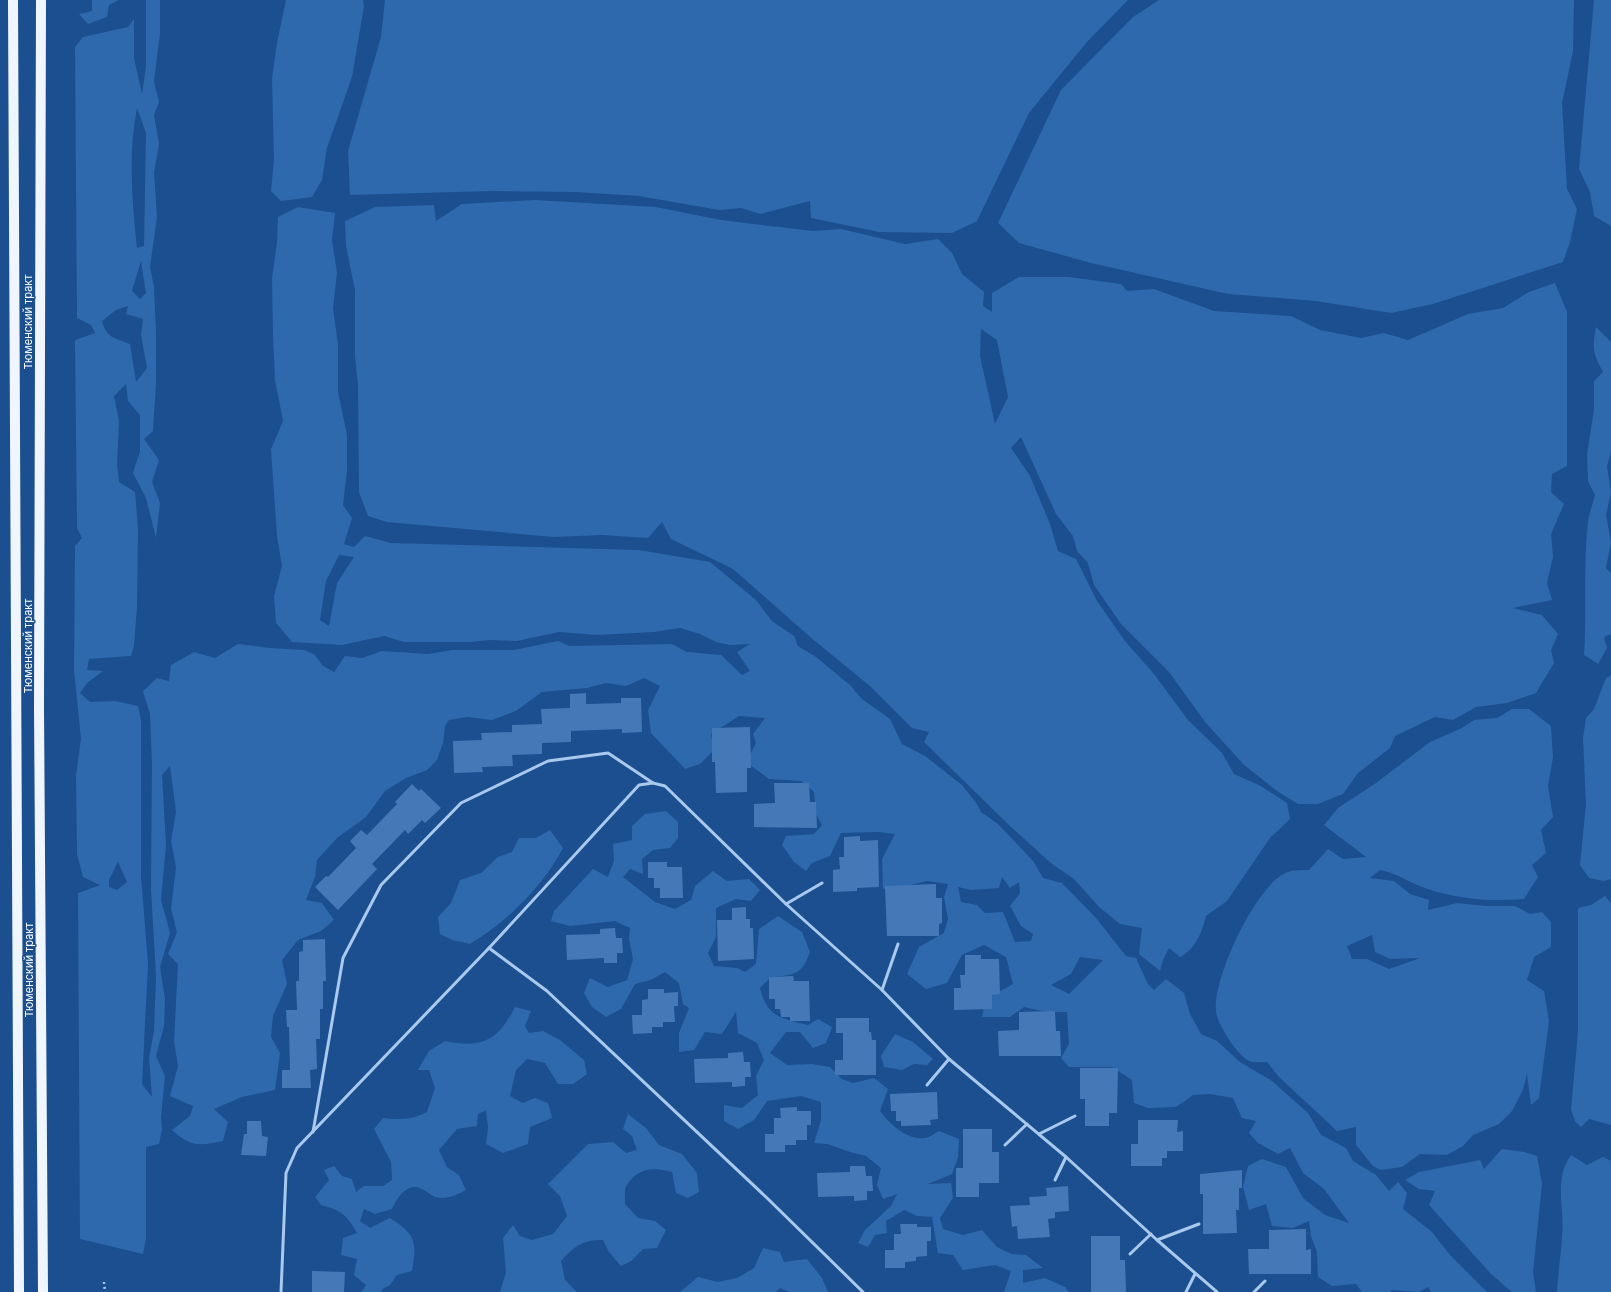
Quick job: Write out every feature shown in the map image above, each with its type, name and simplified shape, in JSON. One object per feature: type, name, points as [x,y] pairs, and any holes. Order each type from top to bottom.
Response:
[{"type":"main road","name":"Тюменский тракт","points":[[13,0],[18,1292]]},
{"type":"main road","name":"Тюменский тракт","points":[[41,0],[40,715],[43,1292]]},
{"type":"lane","points":[[313,1132],[343,958],[381,885],[461,803],[548,761],[608,753],[652,783],[665,786],[786,904],[882,990],[949,1059],[1066,1157],[1157,1240],[1217,1292]]},
{"type":"lane","points":[[281,1292],[286,1173],[297,1148],[489,948],[639,785],[652,783]]},
{"type":"lane","points":[[786,904],[822,883]]},
{"type":"lane","points":[[882,990],[898,944]]},
{"type":"lane","points":[[489,948],[547,992],[766,1197],[863,1292]]},
{"type":"lane","points":[[927,1085],[949,1059]]},
{"type":"lane","points":[[1039,1134],[1075,1116]]},
{"type":"lane","points":[[1005,1145],[1027,1124]]},
{"type":"lane","points":[[1054,1180],[1066,1157]]},
{"type":"lane","points":[[1157,1240],[1199,1224]]},
{"type":"lane","points":[[1130,1254],[1151,1234]]},
{"type":"lane","points":[[1186,1292],[1196,1274]]},
{"type":"lane","points":[[1254,1292],[1265,1281]]},
{"type":"path","points":[[104,1282],[105,1292]]},
{"type":"shaded area","points":[[92,0],[119,0],[109,5],[107,17],[88,24],[79,14],[92,11]]},
{"type":"shaded area","points":[[146,0],[160,0],[160,33],[154,81],[159,102],[154,115],[159,144],[154,172],[157,217],[150,267],[154,287],[156,384],[153,431],[144,439],[159,460],[152,482],[160,503],[156,538],[146,498],[133,473],[140,451],[140,415],[128,401],[126,384],[114,396],[119,421],[117,464],[119,482],[135,492],[138,529],[137,607],[134,646],[131,656],[89,659],[87,670],[103,671],[87,683],[80,693],[90,702],[115,701],[138,706],[141,720],[141,876],[148,964],[142,1084],[152,1097],[149,1058],[154,1031],[156,976],[151,890],[152,762],[150,714],[143,691],[157,678],[169,681],[171,665],[194,652],[215,658],[238,644],[304,650],[314,654],[323,666],[334,672],[345,656],[362,658],[382,651],[428,654],[452,650],[514,650],[558,641],[569,646],[672,644],[687,652],[721,655],[742,675],[750,671],[737,652],[750,644],[730,645],[716,642],[700,634],[680,628],[654,632],[597,635],[559,632],[517,641],[490,640],[469,642],[404,642],[384,636],[342,645],[292,642],[276,623],[274,596],[282,566],[277,536],[271,449],[283,421],[275,380],[272,279],[277,242],[278,217],[298,207],[335,213],[332,240],[337,273],[333,308],[338,345],[338,392],[347,435],[347,470],[343,505],[352,518],[344,544],[354,547],[365,536],[391,543],[639,550],[710,562],[756,600],[772,621],[794,636],[798,646],[816,657],[850,685],[862,699],[890,719],[902,744],[925,756],[962,785],[977,804],[981,812],[998,824],[1034,862],[1043,878],[1062,883],[1096,918],[1126,956],[1136,958],[1148,984],[1154,990],[1166,979],[1184,993],[1190,1014],[1201,1034],[1217,1041],[1240,1062],[1272,1081],[1308,1113],[1321,1135],[1346,1148],[1353,1161],[1376,1175],[1389,1191],[1398,1182],[1407,1193],[1403,1209],[1431,1231],[1451,1256],[1487,1292],[1431,1292],[1428,1287],[1419,1292],[1392,1290],[1390,1292],[1362,1292],[1356,1284],[1332,1286],[1318,1277],[1317,1252],[1311,1236],[1309,1221],[1293,1228],[1272,1226],[1266,1204],[1249,1210],[1243,1187],[1248,1166],[1262,1159],[1286,1167],[1303,1198],[1325,1215],[1349,1223],[1324,1189],[1303,1173],[1290,1148],[1278,1154],[1258,1143],[1249,1133],[1256,1121],[1242,1118],[1233,1098],[1210,1094],[1193,1095],[1176,1107],[1148,1108],[1134,1103],[1132,1080],[1112,1067],[1069,1067],[1061,1058],[1069,1044],[1067,1012],[1046,1012],[1024,1007],[1010,1017],[982,1017],[986,999],[1013,984],[1006,957],[984,945],[962,955],[947,983],[926,989],[907,974],[919,947],[944,933],[948,919],[944,897],[948,884],[927,881],[902,887],[883,889],[882,859],[895,834],[878,832],[841,833],[830,856],[812,863],[806,871],[794,862],[782,845],[786,836],[814,834],[822,825],[816,814],[814,792],[801,781],[769,779],[746,762],[756,743],[753,734],[765,718],[739,716],[711,734],[714,750],[700,764],[685,769],[651,733],[648,710],[660,686],[644,678],[626,686],[606,683],[587,688],[542,692],[516,711],[492,720],[467,717],[449,720],[445,726],[443,743],[437,760],[427,770],[406,778],[385,791],[366,817],[337,838],[317,860],[315,877],[306,900],[322,903],[334,920],[321,931],[298,940],[282,960],[287,984],[273,1016],[271,1037],[280,1053],[275,1090],[242,1097],[214,1109],[228,1122],[223,1141],[208,1144],[196,1144],[190,1142],[172,1130],[190,1116],[193,1106],[170,1096],[178,1066],[174,1041],[178,964],[168,954],[177,932],[171,909],[176,867],[171,841],[176,812],[170,766],[162,775],[166,845],[161,900],[170,933],[160,967],[165,999],[164,1026],[156,1056],[165,1076],[161,1117],[162,1129],[159,1144],[146,1147],[146,1239],[143,1254],[80,1239],[78,893],[100,885],[83,877],[77,854],[76,776],[81,739],[74,670],[75,546],[82,538],[77,528],[75,340],[95,333],[91,325],[77,318],[75,47],[83,37],[128,27],[134,19],[134,58],[142,94],[146,67]],"holes":[[[137,108],[146,133],[144,246],[137,248],[132,178],[132,142]],[[141,261],[146,293],[140,299],[132,291]],[[128,306],[126,314],[143,319],[141,335],[147,368],[136,382],[130,344],[112,337],[106,331],[102,321],[116,310]],[[339,555],[354,557],[337,583],[329,626],[320,620],[326,581]],[[118,862],[127,882],[117,890],[109,887],[109,880]],[[1002,877],[1010,888],[1019,882],[1020,893],[1010,906],[1021,926],[1033,934],[1031,941],[1015,942],[1003,912],[985,913],[977,905],[961,902],[958,887],[971,890],[999,888]],[[1080,957],[1103,960],[1069,994],[1051,985],[1071,974]]]},
{"type":"shaded area","points":[[286,0],[363,0],[364,6],[352,77],[327,148],[322,180],[312,197],[281,201],[271,191],[274,159],[272,79],[277,43]]},
{"type":"shaded area","points":[[385,0],[1128,0],[1086,43],[1029,113],[977,221],[952,233],[879,232],[811,218],[810,201],[760,214],[741,208],[719,210],[639,196],[576,192],[492,191],[350,195],[348,151],[381,37]]},
{"type":"shaded area","points":[[1159,0],[1574,0],[1573,51],[1562,103],[1567,189],[1577,209],[1570,242],[1563,262],[1433,304],[1391,313],[1316,301],[1228,294],[1091,263],[1019,243],[998,223],[1061,90],[1133,17]]},
{"type":"shaded area","points":[[1594,0],[1611,0],[1611,226],[1594,216],[1590,192],[1579,169]]},
{"type":"shaded area","points":[[535,200],[656,207],[721,220],[813,231],[841,229],[905,244],[938,239],[952,253],[962,274],[984,292],[983,306],[992,312],[992,293],[1019,277],[1069,277],[1121,284],[1127,291],[1154,289],[1214,311],[1291,316],[1320,330],[1361,338],[1384,333],[1408,340],[1468,314],[1503,308],[1529,292],[1555,283],[1567,312],[1567,466],[1552,474],[1551,492],[1564,504],[1551,534],[1553,557],[1547,583],[1552,600],[1513,608],[1542,615],[1558,634],[1551,650],[1554,663],[1536,693],[1507,703],[1476,707],[1453,720],[1435,717],[1395,736],[1390,748],[1358,773],[1343,794],[1318,804],[1298,804],[1277,791],[1244,765],[1205,722],[1169,672],[1121,624],[1094,585],[1088,563],[1077,551],[1073,536],[1056,514],[1021,437],[1011,448],[1030,476],[1050,524],[1058,551],[1076,559],[1097,601],[1125,641],[1154,674],[1188,720],[1222,753],[1234,774],[1259,785],[1287,803],[1290,819],[1270,838],[1227,901],[1206,916],[1198,940],[1194,945],[1186,954],[1180,957],[1169,948],[1163,960],[1160,971],[1139,954],[1142,928],[1120,924],[1099,907],[1074,879],[1052,864],[1011,827],[924,742],[929,732],[912,728],[871,687],[809,636],[733,569],[671,539],[662,522],[648,538],[602,535],[553,537],[387,522],[368,516],[359,492],[358,385],[355,356],[355,290],[346,246],[345,221],[375,207],[434,205],[436,221],[462,204]],"holes":[[[981,329],[997,340],[1008,397],[995,424],[980,356]]]},
{"type":"shaded area","points":[[1596,327],[1611,342],[1611,452],[1607,466],[1611,493],[1606,515],[1611,542],[1606,568],[1611,573],[1611,634],[1604,637],[1607,648],[1598,664],[1584,655],[1587,539],[1589,519],[1595,495],[1588,481],[1587,454],[1594,410],[1594,381],[1603,372],[1594,351]]},
{"type":"shaded area","points":[[1611,675],[1611,879],[1604,881],[1589,878],[1580,865],[1586,804],[1583,738],[1586,718],[1594,709],[1606,678]]},
{"type":"shaded area","points":[[1512,709],[1529,709],[1551,726],[1553,757],[1548,786],[1553,817],[1541,830],[1546,853],[1532,865],[1538,877],[1524,899],[1487,900],[1449,895],[1419,886],[1392,873],[1380,870],[1370,878],[1394,881],[1410,894],[1429,900],[1428,910],[1457,903],[1486,906],[1515,906],[1530,914],[1542,912],[1551,922],[1551,947],[1534,957],[1527,980],[1544,991],[1549,1021],[1539,1098],[1531,1105],[1527,1074],[1523,1090],[1512,1111],[1499,1124],[1473,1135],[1463,1146],[1447,1155],[1420,1154],[1402,1167],[1381,1170],[1373,1166],[1356,1145],[1356,1127],[1337,1131],[1279,1077],[1267,1062],[1249,1061],[1244,1058],[1228,1039],[1217,1017],[1216,1011],[1221,977],[1239,933],[1263,893],[1276,880],[1288,872],[1296,870],[1309,870],[1328,849],[1343,859],[1366,857],[1324,825],[1338,808],[1376,783],[1430,742],[1462,728],[1474,720],[1497,718]],"holes":[[[1372,935],[1375,952],[1390,959],[1420,958],[1389,969],[1367,959],[1352,959],[1347,946]]]},
{"type":"shaded area","points":[[666,811],[678,822],[678,838],[670,848],[653,850],[642,859],[643,874],[630,869],[623,877],[655,902],[675,909],[691,900],[695,886],[713,871],[727,881],[749,879],[760,890],[751,901],[736,899],[716,908],[716,937],[708,953],[714,966],[737,968],[745,972],[756,964],[759,929],[778,916],[802,932],[810,952],[807,960],[796,972],[771,977],[760,988],[763,998],[771,1011],[783,1018],[808,1025],[818,1019],[832,1027],[826,1043],[813,1048],[800,1032],[786,1032],[770,1053],[787,1065],[812,1064],[830,1067],[842,1079],[853,1083],[874,1078],[888,1089],[880,1111],[893,1126],[912,1137],[925,1138],[939,1131],[959,1139],[958,1157],[952,1174],[928,1184],[951,1183],[953,1198],[940,1218],[943,1229],[963,1235],[982,1230],[997,1247],[1011,1254],[1026,1255],[1043,1268],[1023,1270],[1023,1283],[1045,1278],[1065,1287],[1069,1292],[1004,1292],[1011,1271],[995,1265],[963,1270],[953,1255],[938,1253],[932,1217],[917,1216],[904,1210],[886,1221],[887,1233],[875,1235],[868,1247],[858,1243],[865,1230],[891,1206],[897,1194],[883,1199],[877,1185],[881,1168],[866,1156],[827,1144],[814,1143],[821,1120],[821,1102],[801,1096],[767,1101],[754,1120],[738,1129],[724,1121],[724,1105],[742,1108],[758,1095],[756,1076],[764,1060],[757,1043],[738,1033],[736,1012],[722,1034],[705,1032],[694,1050],[679,1052],[679,1033],[689,1008],[683,1004],[679,983],[665,972],[651,980],[635,984],[621,1009],[606,1017],[592,1007],[584,993],[590,978],[608,987],[627,980],[633,959],[629,939],[630,928],[615,921],[570,926],[551,921],[554,911],[593,869],[608,877],[614,861],[613,844],[632,840],[632,826],[645,814]]},
{"type":"shaded area","points":[[550,830],[563,848],[546,876],[523,902],[497,925],[470,944],[452,940],[440,934],[438,917],[451,903],[460,880],[481,873],[498,857],[512,852],[519,838],[536,838]]},
{"type":"shaded area","points":[[1605,896],[1611,903],[1611,1125],[1589,1119],[1581,1127],[1575,1121],[1571,1110],[1578,1031],[1578,908],[1591,905]]},
{"type":"shaded area","points":[[515,1007],[531,1011],[525,1026],[529,1033],[543,1031],[560,1040],[584,1060],[587,1074],[573,1084],[558,1084],[545,1063],[527,1059],[516,1070],[510,1096],[523,1103],[535,1098],[548,1103],[552,1118],[530,1127],[528,1144],[503,1153],[486,1144],[488,1128],[486,1110],[478,1114],[477,1126],[457,1129],[439,1150],[447,1167],[459,1175],[466,1190],[459,1194],[440,1198],[432,1196],[417,1187],[412,1187],[400,1196],[392,1209],[375,1214],[364,1209],[360,1221],[370,1228],[390,1218],[410,1234],[413,1240],[414,1252],[412,1271],[397,1275],[390,1285],[381,1290],[382,1292],[361,1292],[366,1285],[354,1275],[357,1259],[341,1255],[343,1238],[357,1233],[343,1214],[339,1211],[321,1205],[315,1197],[329,1180],[324,1170],[334,1166],[342,1176],[352,1179],[356,1192],[364,1186],[383,1186],[392,1180],[391,1162],[374,1129],[383,1118],[406,1119],[422,1115],[427,1112],[435,1088],[429,1070],[418,1070],[429,1051],[445,1041],[470,1044],[488,1039],[502,1027]]},
{"type":"shaded area","points":[[895,1034],[913,1042],[933,1059],[927,1065],[914,1064],[902,1070],[884,1067],[881,1056]]},
{"type":"shaded area","points":[[628,1114],[646,1128],[659,1145],[682,1154],[697,1173],[699,1192],[688,1198],[676,1193],[672,1172],[653,1169],[641,1172],[631,1179],[626,1187],[625,1204],[638,1218],[655,1221],[666,1230],[657,1248],[643,1249],[631,1261],[621,1266],[609,1252],[603,1240],[590,1241],[579,1245],[561,1261],[565,1280],[577,1292],[500,1292],[506,1272],[503,1238],[513,1225],[520,1236],[532,1240],[553,1234],[567,1216],[560,1196],[548,1184],[588,1144],[613,1142],[626,1153],[637,1150],[632,1136],[623,1129]]},
{"type":"shaded area","points":[[1502,1149],[1524,1152],[1537,1156],[1542,1184],[1533,1272],[1536,1292],[1512,1292],[1491,1274],[1429,1205],[1435,1191],[1419,1189],[1405,1180],[1419,1172],[1480,1160],[1484,1169]]},
{"type":"shaded area","points":[[1571,1155],[1587,1165],[1603,1157],[1611,1161],[1611,1292],[1557,1292],[1563,1225],[1561,1184],[1562,1175]]},
{"type":"shaded area","points":[[763,1248],[780,1252],[784,1262],[807,1259],[822,1278],[828,1292],[789,1292],[780,1288],[776,1292],[680,1292],[698,1277],[718,1282],[737,1278],[754,1268]]},
{"type":"building","points":[[586,693],[586,704],[621,703],[621,698],[641,698],[642,732],[622,733],[622,729],[571,731],[571,742],[542,743],[542,754],[512,755],[513,766],[482,767],[483,772],[454,773],[453,741],[482,740],[481,733],[512,732],[512,725],[542,724],[541,709],[570,708],[570,694]]},
{"type":"building","points":[[750,727],[751,768],[747,768],[747,792],[716,793],[715,762],[712,762],[712,728]]},
{"type":"building","points":[[774,783],[809,783],[810,802],[816,802],[817,828],[754,827],[754,804],[775,803]]},
{"type":"building","points":[[412,784],[419,791],[421,789],[441,808],[425,823],[422,820],[408,834],[405,830],[372,864],[377,869],[338,910],[315,887],[326,876],[328,877],[356,848],[350,841],[361,830],[367,835],[397,804],[395,802]]},
{"type":"building","points":[[860,836],[860,841],[878,840],[879,887],[857,888],[857,891],[833,892],[833,870],[840,869],[839,857],[844,857],[844,837]]},
{"type":"building","points":[[648,862],[667,862],[667,867],[682,867],[683,898],[660,898],[660,888],[654,888],[654,878],[648,878]]},
{"type":"building","points":[[936,884],[936,898],[942,898],[942,923],[939,924],[939,936],[887,936],[885,886]]},
{"type":"building","points":[[746,907],[746,919],[750,919],[750,928],[753,928],[754,959],[718,961],[717,920],[732,920],[732,908]]},
{"type":"building","points":[[615,928],[616,938],[622,938],[623,953],[617,953],[617,963],[604,963],[604,958],[567,960],[566,935],[600,934],[600,929]]},
{"type":"building","points":[[325,939],[326,981],[323,981],[323,1009],[320,1009],[320,1039],[316,1039],[317,1069],[310,1070],[311,1088],[282,1088],[282,1070],[290,1070],[289,1027],[287,1027],[286,1010],[297,1010],[296,981],[299,981],[299,952],[303,951],[303,940]]},
{"type":"building","points":[[965,955],[981,955],[981,959],[999,959],[1000,994],[992,995],[992,1009],[954,1010],[954,988],[961,988],[960,975],[965,975]]},
{"type":"building","points":[[793,976],[794,981],[809,981],[810,1021],[790,1021],[790,1017],[781,1017],[780,1009],[775,1009],[775,999],[769,999],[769,977]]},
{"type":"building","points":[[648,989],[664,989],[664,993],[678,992],[678,1006],[674,1006],[675,1022],[663,1022],[663,1027],[652,1027],[652,1033],[633,1034],[632,1015],[642,1015],[642,1000],[648,999]]},
{"type":"building","points":[[1055,1011],[1056,1031],[1060,1031],[1061,1056],[999,1056],[998,1031],[1019,1030],[1019,1012]]},
{"type":"building","points":[[836,1018],[869,1018],[869,1032],[871,1032],[872,1040],[876,1040],[876,1075],[835,1075],[835,1060],[843,1060],[843,1033],[836,1033]]},
{"type":"building","points":[[743,1052],[744,1062],[750,1062],[751,1077],[745,1077],[745,1086],[732,1087],[732,1082],[695,1083],[694,1059],[728,1058],[728,1053]]},
{"type":"building","points":[[1080,1068],[1118,1068],[1117,1113],[1109,1113],[1109,1126],[1085,1126],[1085,1099],[1080,1099]]},
{"type":"building","points":[[937,1092],[938,1119],[930,1120],[931,1125],[901,1126],[901,1121],[896,1121],[896,1111],[891,1111],[890,1094]]},
{"type":"building","points":[[797,1107],[797,1111],[811,1111],[811,1125],[807,1125],[807,1140],[796,1140],[796,1145],[785,1145],[785,1152],[765,1152],[765,1134],[774,1134],[774,1118],[781,1118],[780,1108]]},
{"type":"building","points":[[1138,1120],[1178,1120],[1177,1132],[1183,1131],[1183,1151],[1167,1151],[1167,1158],[1162,1158],[1162,1166],[1131,1166],[1131,1144],[1138,1144]]},
{"type":"building","points":[[247,1121],[261,1121],[262,1136],[268,1137],[266,1156],[241,1155],[244,1134],[247,1134]]},
{"type":"building","points":[[963,1129],[992,1129],[992,1152],[999,1152],[999,1183],[979,1183],[979,1197],[956,1197],[956,1168],[963,1168]]},
{"type":"building","points":[[850,1166],[865,1166],[866,1176],[872,1176],[873,1191],[867,1191],[867,1200],[854,1201],[854,1196],[818,1197],[817,1173],[850,1172]]},
{"type":"building","points":[[1242,1170],[1242,1188],[1239,1188],[1239,1210],[1236,1210],[1237,1233],[1203,1234],[1203,1194],[1200,1194],[1200,1174]]},
{"type":"building","points":[[1068,1186],[1069,1211],[1055,1212],[1055,1218],[1048,1219],[1050,1237],[1018,1239],[1017,1226],[1012,1227],[1010,1206],[1030,1205],[1029,1197],[1047,1196],[1046,1188]]},
{"type":"building","points":[[900,1224],[917,1224],[917,1227],[931,1227],[931,1241],[927,1241],[927,1256],[916,1257],[916,1261],[905,1262],[905,1268],[885,1268],[885,1250],[894,1250],[894,1234],[901,1234]]},
{"type":"building","points":[[1306,1229],[1306,1250],[1311,1249],[1311,1274],[1249,1274],[1248,1249],[1269,1249],[1269,1230]]},
{"type":"building","points":[[1091,1236],[1120,1236],[1120,1260],[1125,1260],[1126,1292],[1091,1292]]},
{"type":"building","points":[[312,1271],[345,1272],[344,1292],[312,1292]]}]
